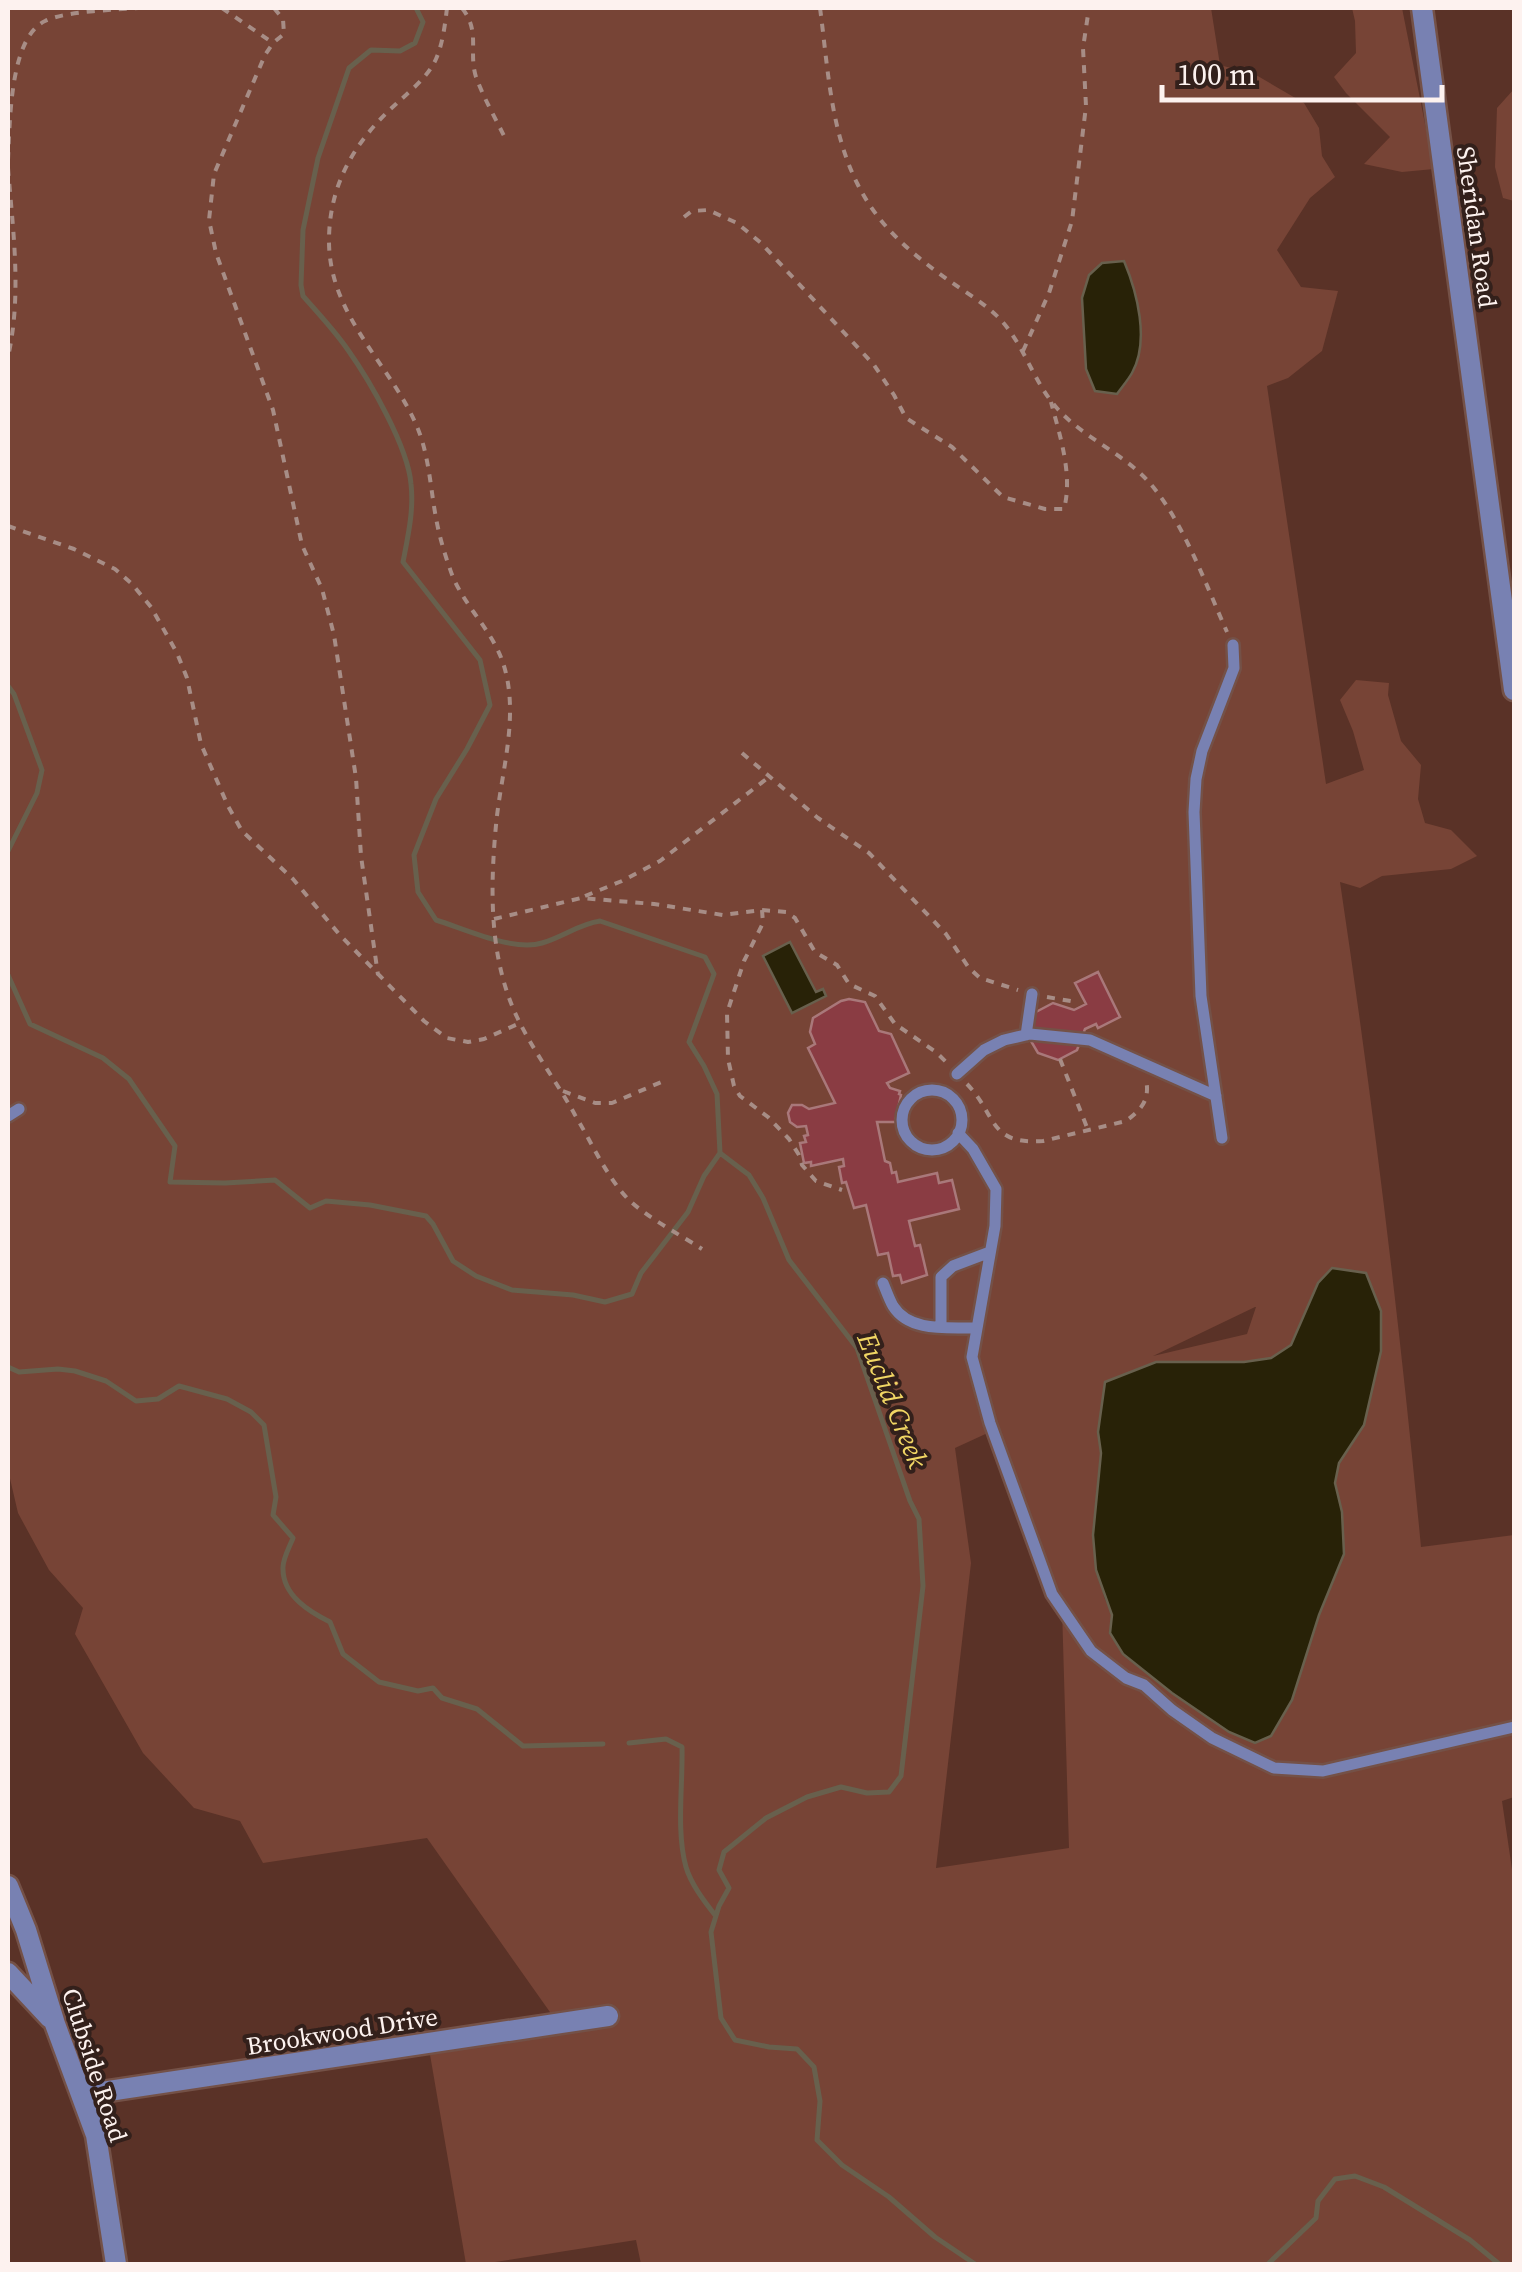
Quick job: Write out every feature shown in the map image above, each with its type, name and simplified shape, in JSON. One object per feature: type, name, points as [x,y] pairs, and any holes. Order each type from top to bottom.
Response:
[{"type":"street","name":"Sheridan Road","points":[[1422,8],[1514,690]]},
{"type":"street","name":"Clubside Road","points":[[8,1886],[96,2135],[116,2264]]},
{"type":"street","points":[[8,1973],[55,2024]]},
{"type":"street","name":"Brookwood Drive","points":[[82,2095],[608,2016]]},
{"type":"lane","points":[[1222,1138],[1202,996],[1195,795],[1202,751],[1234,668],[1233,645]]},
{"type":"lane","points":[[1026,1035],[1032,994]]},
{"type":"lane","points":[[957,1074],[984,1050],[1004,1040],[1026,1035],[1090,1040],[1216,1096]]},
{"type":"lane","points":[[926,1090],[945,1093],[959,1107],[962,1117],[958,1133],[942,1148],[922,1148],[907,1136],[903,1127],[904,1108],[926,1090]]},
{"type":"lane","points":[[958,1133],[973,1149],[996,1189],[994,1226],[972,1357],[990,1423],[1052,1594],[1091,1652],[1126,1678],[1144,1685],[1212,1738],[1274,1768],[1322,1771],[1514,1727]]},
{"type":"lane","points":[[941,1326],[941,1276],[954,1266],[990,1252]]},
{"type":"lane","points":[[882,1283],[893,1307],[920,1326],[977,1328]]},
{"type":"path","points":[[8,160],[15,76],[28,34],[43,21],[58,16],[138,8]]},
{"type":"path","points":[[222,8],[273,42]]},
{"type":"path","points":[[274,8],[283,19],[284,34],[265,54],[214,174],[209,220],[216,253],[273,410],[302,545],[322,589],[334,635],[356,778],[361,856],[378,974]]},
{"type":"path","points":[[448,8],[435,61],[361,140],[338,182],[332,207],[330,254],[337,289],[346,312],[386,370],[418,429],[448,566],[455,584],[495,645],[507,679],[510,715],[492,884],[496,947],[503,979],[520,1023],[618,1187],[630,1201],[702,1249]]},
{"type":"path","points":[[462,8],[474,29],[475,73],[507,142]]},
{"type":"path","points":[[820,8],[834,120],[844,154],[865,197],[896,238],[1000,319],[1056,407],[1142,475],[1164,500],[1233,645]]},
{"type":"path","points":[[1022,351],[1048,293],[1072,221],[1086,106],[1082,48],[1089,8]]},
{"type":"path","points":[[8,168],[16,274],[15,318],[8,357]]},
{"type":"path","points":[[684,217],[692,211],[708,210],[737,223],[874,365],[906,418],[952,446],[1004,497],[1044,509],[1064,510],[1068,496],[1066,468],[1050,397]]},
{"type":"path","points":[[8,526],[74,549],[115,569],[142,596],[177,653],[187,678],[201,744],[242,830],[424,1021],[446,1038],[468,1042],[484,1040],[520,1023]]},
{"type":"path","points":[[742,753],[818,818],[869,853],[946,934],[980,978],[1076,1002]]},
{"type":"path","points":[[494,920],[581,898],[622,881],[660,861],[769,777]]},
{"type":"path","points":[[581,898],[723,915],[762,910],[786,912],[795,918],[815,952],[838,965],[848,984],[875,996],[895,1024],[936,1052],[974,1092],[998,1130],[1016,1141],[1042,1141],[1126,1121],[1138,1113],[1146,1100],[1144,1065]]},
{"type":"path","points":[[762,910],[763,923],[744,961],[727,1013],[728,1059],[734,1086],[740,1096],[789,1139],[802,1165],[816,1181],[842,1190]]},
{"type":"path","points":[[1060,1059],[1088,1130]]},
{"type":"path","points":[[561,1090],[595,1103],[612,1103],[666,1080]]},
{"type":"shaded area","points":[[8,8],[1211,8],[1220,65],[1256,75],[1304,103],[1319,128],[1322,156],[1335,177],[1310,198],[1277,250],[1301,287],[1338,291],[1322,351],[1288,378],[1267,386],[1326,784],[1364,770],[1340,700],[1356,680],[1389,683],[1388,695],[1401,741],[1421,765],[1418,799],[1425,823],[1451,830],[1477,856],[1451,869],[1382,876],[1360,888],[1340,882],[1385,1214],[1421,1547],[1514,1535],[1514,1797],[1502,1801],[1514,1883],[1514,2264],[641,2264],[636,2240],[466,2264],[428,2043],[557,2022],[427,1838],[263,1863],[240,1821],[194,1808],[143,1753],[75,1634],[83,1608],[49,1570],[18,1513],[8,1470]],"holes":[[[1318,1283],[1364,1425],[1339,1463],[1335,1483],[1342,1512],[1344,1554],[1319,1615],[1229,1732],[1123,1654],[1110,1633],[1112,1615],[1104,1597],[1093,1535],[1101,1453],[1098,1432],[1106,1382],[1156,1362],[1244,1362],[1271,1358],[1291,1345]],[[1255,1307],[1247,1334],[1153,1356]],[[992,1431],[1062,1608],[1069,1848],[936,1868],[971,1563],[955,1448]]]},
{"type":"shaded area","points":[[1352,8],[1402,8],[1434,169],[1402,172],[1364,164],[1390,137],[1334,77],[1356,53]]},
{"type":"shaded area","points":[[1514,89],[1514,201],[1503,198],[1495,167],[1497,108]]},
{"type":"shaded area","points":[[1124,261],[1140,317],[1137,360],[1117,394],[1095,391],[1086,369],[1082,298],[1089,275],[1102,263]]},
{"type":"shaded area","points":[[790,942],[816,992],[823,989],[826,996],[792,1013],[763,956]]},
{"type":"shaded area","points":[[1332,1268],[1366,1273],[1381,1311],[1381,1351],[1364,1425],[1339,1463],[1335,1483],[1342,1512],[1344,1554],[1319,1615],[1292,1700],[1271,1736],[1255,1743],[1229,1732],[1172,1693],[1123,1654],[1110,1633],[1112,1615],[1096,1570],[1093,1535],[1101,1453],[1098,1432],[1105,1382],[1156,1362],[1244,1362],[1271,1358],[1291,1345],[1318,1283]]},
{"type":"building","points":[[1098,972],[1120,1017],[1098,1028],[1096,1024],[1085,1029],[1077,1050],[1058,1060],[1038,1053],[1028,1036],[1034,1013],[1053,1003],[1074,1010],[1086,1004],[1075,983]]},
{"type":"building","points":[[849,999],[865,1002],[879,1031],[891,1034],[909,1073],[887,1083],[901,1095],[895,1122],[877,1122],[885,1161],[890,1163],[892,1173],[896,1172],[898,1182],[937,1173],[939,1183],[952,1180],[959,1209],[909,1221],[927,1275],[902,1283],[900,1275],[893,1276],[888,1253],[878,1255],[866,1205],[854,1208],[846,1182],[842,1183],[839,1167],[844,1166],[843,1159],[811,1166],[811,1162],[804,1163],[800,1143],[806,1142],[806,1126],[797,1127],[790,1122],[788,1113],[792,1105],[809,1109],[835,1103],[808,1048],[815,1044],[810,1032],[813,1018]]},
{"type":"waterway","points":[[416,8],[423,22],[415,43],[400,51],[371,50],[349,68],[318,158],[303,230],[301,285],[303,296],[357,363],[396,434],[412,494],[403,562],[480,660],[490,705],[436,799],[414,855],[418,892],[436,920],[504,942],[542,943],[600,921],[705,957],[714,974],[689,1042],[717,1094],[720,1153]]},
{"type":"waterway","name":"Euclid Creek","points":[[8,686],[42,770],[37,793],[8,851]]},
{"type":"waterway","name":"Euclid Creek","points":[[8,975],[30,1024],[103,1058],[129,1079],[175,1146],[170,1182],[275,1180],[310,1208],[326,1201],[426,1216],[453,1261],[476,1276],[512,1290],[605,1302],[632,1294],[641,1273],[688,1212],[704,1176],[720,1153],[749,1175],[789,1260],[857,1348],[919,1519],[923,1586],[901,1776],[889,1792],[867,1793],[841,1787],[807,1797],[766,1818],[724,1852],[719,1870],[729,1888],[711,1932],[721,2018],[735,2040],[797,2049],[814,2067],[820,2101],[817,2140],[842,2165],[975,2264]]},
{"type":"waterway","points":[[8,1367],[19,1372],[75,1371],[106,1381],[136,1401],[158,1399],[179,1386],[227,1399],[251,1412],[264,1425],[276,1497],[273,1515],[293,1538],[284,1561],[284,1579],[299,1602],[330,1622],[343,1654],[379,1682],[418,1691],[433,1688],[442,1698],[477,1709],[523,1746],[603,1744]]},
{"type":"waterway","points":[[629,1743],[666,1739],[682,1747],[683,1853],[691,1880],[715,1915]]},
{"type":"waterway","name":"Euclid Creek","points":[[1268,2264],[1316,2218],[1318,2201],[1335,2179],[1355,2176],[1384,2187],[1470,2240],[1499,2264]]}]
